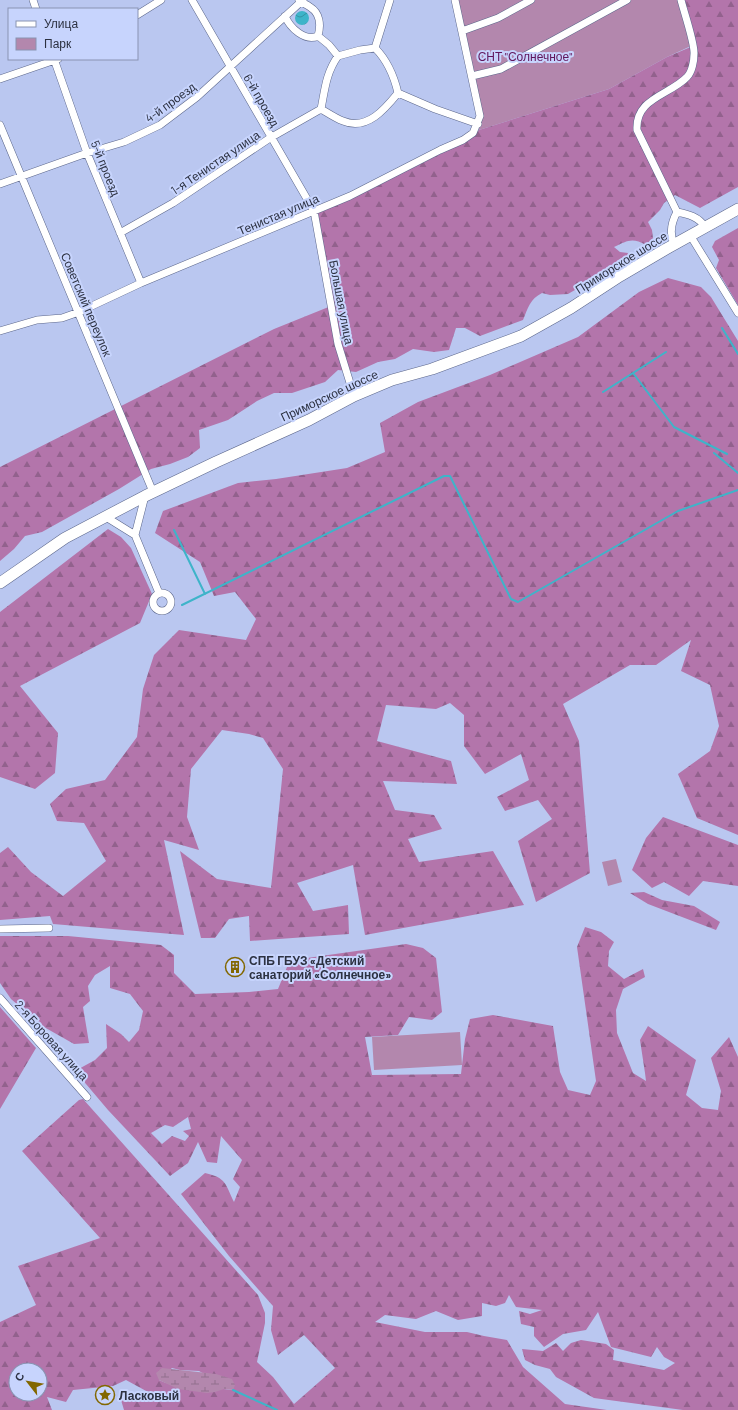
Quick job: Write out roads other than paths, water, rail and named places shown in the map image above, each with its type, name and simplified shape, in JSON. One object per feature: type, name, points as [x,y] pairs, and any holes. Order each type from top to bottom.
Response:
[{"type":"main road","name":"Приморское шоссе","points":[[0,584],[65,538],[149,494],[309,420],[354,396],[392,380],[432,369],[521,336],[571,308],[620,276],[674,244],[738,209]]},
{"type":"street","points":[[138,14],[161,0]]},
{"type":"street","name":"6-й проезд","points":[[192,0],[270,138],[314,211]]},
{"type":"street","points":[[375,48],[390,0]]},
{"type":"street","points":[[398,93],[435,109],[478,124],[480,116],[455,0]]},
{"type":"street","points":[[462,31],[498,18],[531,0]]},
{"type":"street","points":[[472,76],[501,69],[627,0]]},
{"type":"street","points":[[674,244],[671,227],[677,212],[637,130],[636,123],[640,113],[648,104],[656,96],[677,85],[688,76],[693,65],[694,52],[681,0]]},
{"type":"street","points":[[318,36],[320,21],[316,12],[301,1],[285,16],[291,27],[296,32],[303,35],[314,37],[318,36],[329,45],[338,56]]},
{"type":"street","name":"4-й проезд","points":[[0,184],[87,153],[124,142],[160,125],[197,97],[285,16]]},
{"type":"street","points":[[375,48],[360,50],[338,56],[328,72],[321,109],[345,122],[358,123],[372,120],[386,108],[398,93]]},
{"type":"street","points":[[375,48],[388,65],[395,79],[398,93]]},
{"type":"street","points":[[0,79],[56,60]]},
{"type":"street","name":"5-й проезд","points":[[56,60],[87,153],[142,283]]},
{"type":"street","name":"1-я Тенистая улица","points":[[120,234],[173,203],[270,138],[321,109]]},
{"type":"street","name":"Тенистая улица","points":[[0,331],[37,320],[62,318],[79,312],[142,283],[350,196],[440,150],[463,140],[474,133],[478,124]]},
{"type":"street","name":"Советский переулок","points":[[0,125],[79,312],[149,494]]},
{"type":"street","name":"Большая улица","points":[[314,211],[338,344],[354,396]]},
{"type":"street","points":[[677,212],[685,213],[701,221],[705,227]]},
{"type":"street","points":[[690,235],[738,313]]},
{"type":"street","points":[[135,535],[149,494]]},
{"type":"street","points":[[106,517],[135,535],[158,593]]},
{"type":"street","points":[[0,929],[49,928]]},
{"type":"street","name":"2-я Боровая улица","points":[[0,998],[87,1097]]},
{"type":"water","points":[[299,11],[305,11],[309,15],[309,21],[305,25],[299,25],[295,21],[295,15]]},
{"type":"waterway","points":[[722,328],[738,354]]},
{"type":"waterway","points":[[633,373],[666,352]]},
{"type":"waterway","points":[[603,392],[633,373],[674,427],[727,454]]},
{"type":"waterway","points":[[714,453],[738,473]]},
{"type":"waterway","points":[[182,605],[444,476],[450,476],[511,599],[518,602],[678,511],[738,490]]},
{"type":"waterway","points":[[174,530],[205,594]]},
{"type":"waterway","points":[[233,1390],[277,1410]]},
{"type":"place","name":"СПБ ГБУЗ «Детский санаторий «Солнечное»","points":[[235,967]]},
{"type":"place","name":"Ласковый","points":[[105,1395]]},
{"type":"park label","name":"СНТ \"Солнечное\"","points":[[525,56]]}]
